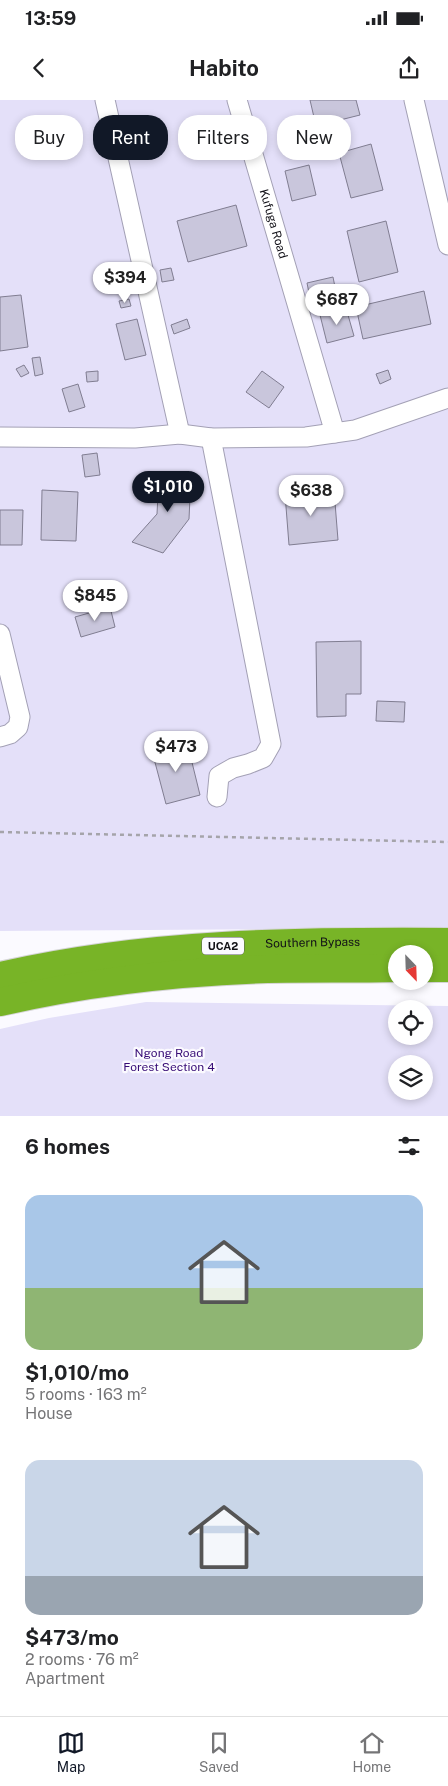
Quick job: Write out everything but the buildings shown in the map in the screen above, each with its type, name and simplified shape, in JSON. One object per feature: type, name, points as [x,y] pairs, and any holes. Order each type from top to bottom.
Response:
[{"type":"highway","name":"Southern Bypass","points":[[0,976],[46,966],[167,950],[284,942],[448,942]]},
{"type":"highway","name":"Southern Bypass","points":[[0,1002],[45,992],[153,977],[267,969],[388,968]]},
{"type":"highway","points":[[433,968],[448,968]]},
{"type":"street","points":[[105,100],[180,434]]},
{"type":"street","name":"Kufuga Road","points":[[237,100],[335,433]]},
{"type":"street","points":[[414,100],[448,245]]},
{"type":"street","points":[[0,437],[135,438],[180,434],[211,438],[306,437],[355,430],[448,398]]},
{"type":"street","points":[[211,438],[271,744],[262,758],[233,768],[219,776],[216,788],[217,797]]},
{"type":"street","points":[[0,634],[20,717],[18,727],[10,734],[0,736]]},
{"type":"path","points":[[0,832],[448,842]]},
{"type":"green space","points":[[0,100],[448,100],[448,928],[0,931]]},
{"type":"green space","name":"Ngong Road Forest Section 4","points":[[146,1002],[388,1005],[388,1045],[433,1045],[433,1006],[448,1006],[448,1116],[0,1116],[0,1029],[49,1018]]}]
